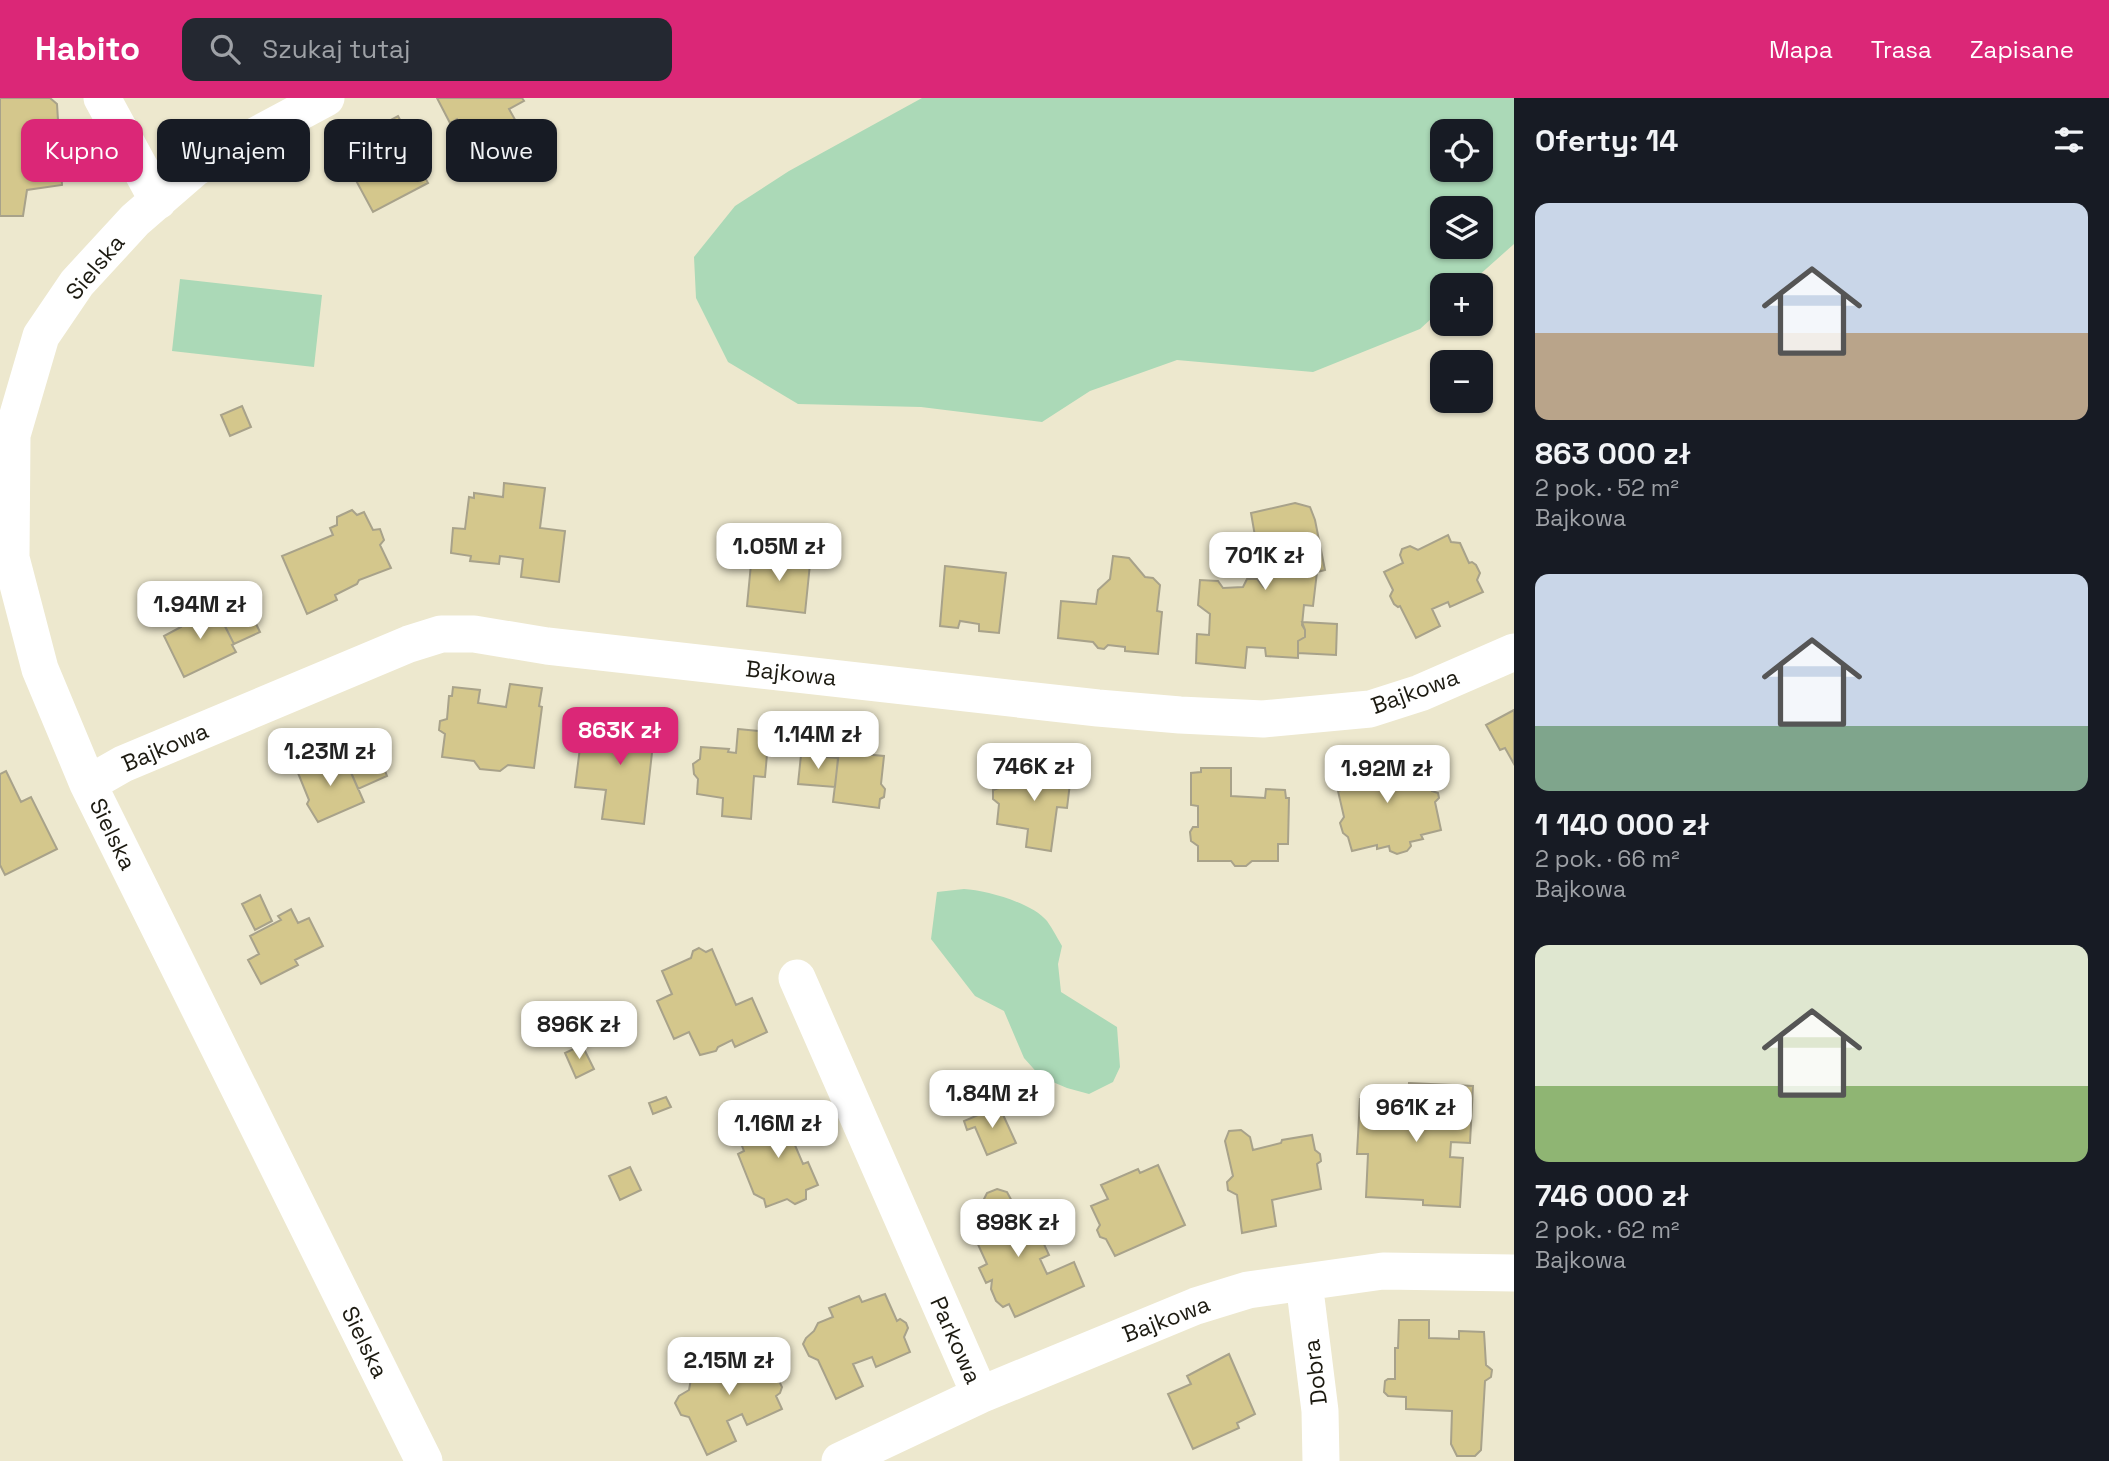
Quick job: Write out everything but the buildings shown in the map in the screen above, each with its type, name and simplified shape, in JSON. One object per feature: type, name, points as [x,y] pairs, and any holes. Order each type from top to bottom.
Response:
[{"type":"street","points":[[102,98],[158,201]]},
{"type":"street","name":"Sielska","points":[[326,98],[195,168],[135,220],[77,283],[41,336],[12,435],[11,558],[40,669],[88,784],[424,1461]]},
{"type":"street","name":"Bajkowa","points":[[88,784],[123,764],[409,643],[441,634],[474,634],[547,646],[1098,708],[1263,719],[1370,709],[1420,693],[1514,652]]},
{"type":"street","name":"Parkowa","points":[[797,978],[980,1395]]},
{"type":"street","name":"Bajkowa","points":[[840,1461],[980,1395],[1196,1306],[1248,1290],[1383,1270],[1514,1273]]},
{"type":"street","name":"Dobra","points":[[1304,1282],[1320,1410],[1321,1461]]},
{"type":"green space","points":[[922,98],[1514,98],[1514,244],[1481,273],[1430,273],[1430,320],[1420,329],[1313,372],[1177,360],[1090,391],[1042,422],[921,407],[798,404],[728,362],[696,298],[694,257],[735,206],[789,171]]},
{"type":"green space","points":[[180,279],[322,295],[314,367],[172,351]]},
{"type":"green space","points":[[964,889],[1008,899],[1040,914],[1047,921],[1062,946],[1058,964],[1061,992],[1117,1027],[1120,1067],[1113,1082],[1089,1094],[1041,1077],[1024,1058],[1004,1011],[975,996],[931,939],[937,892]]}]
